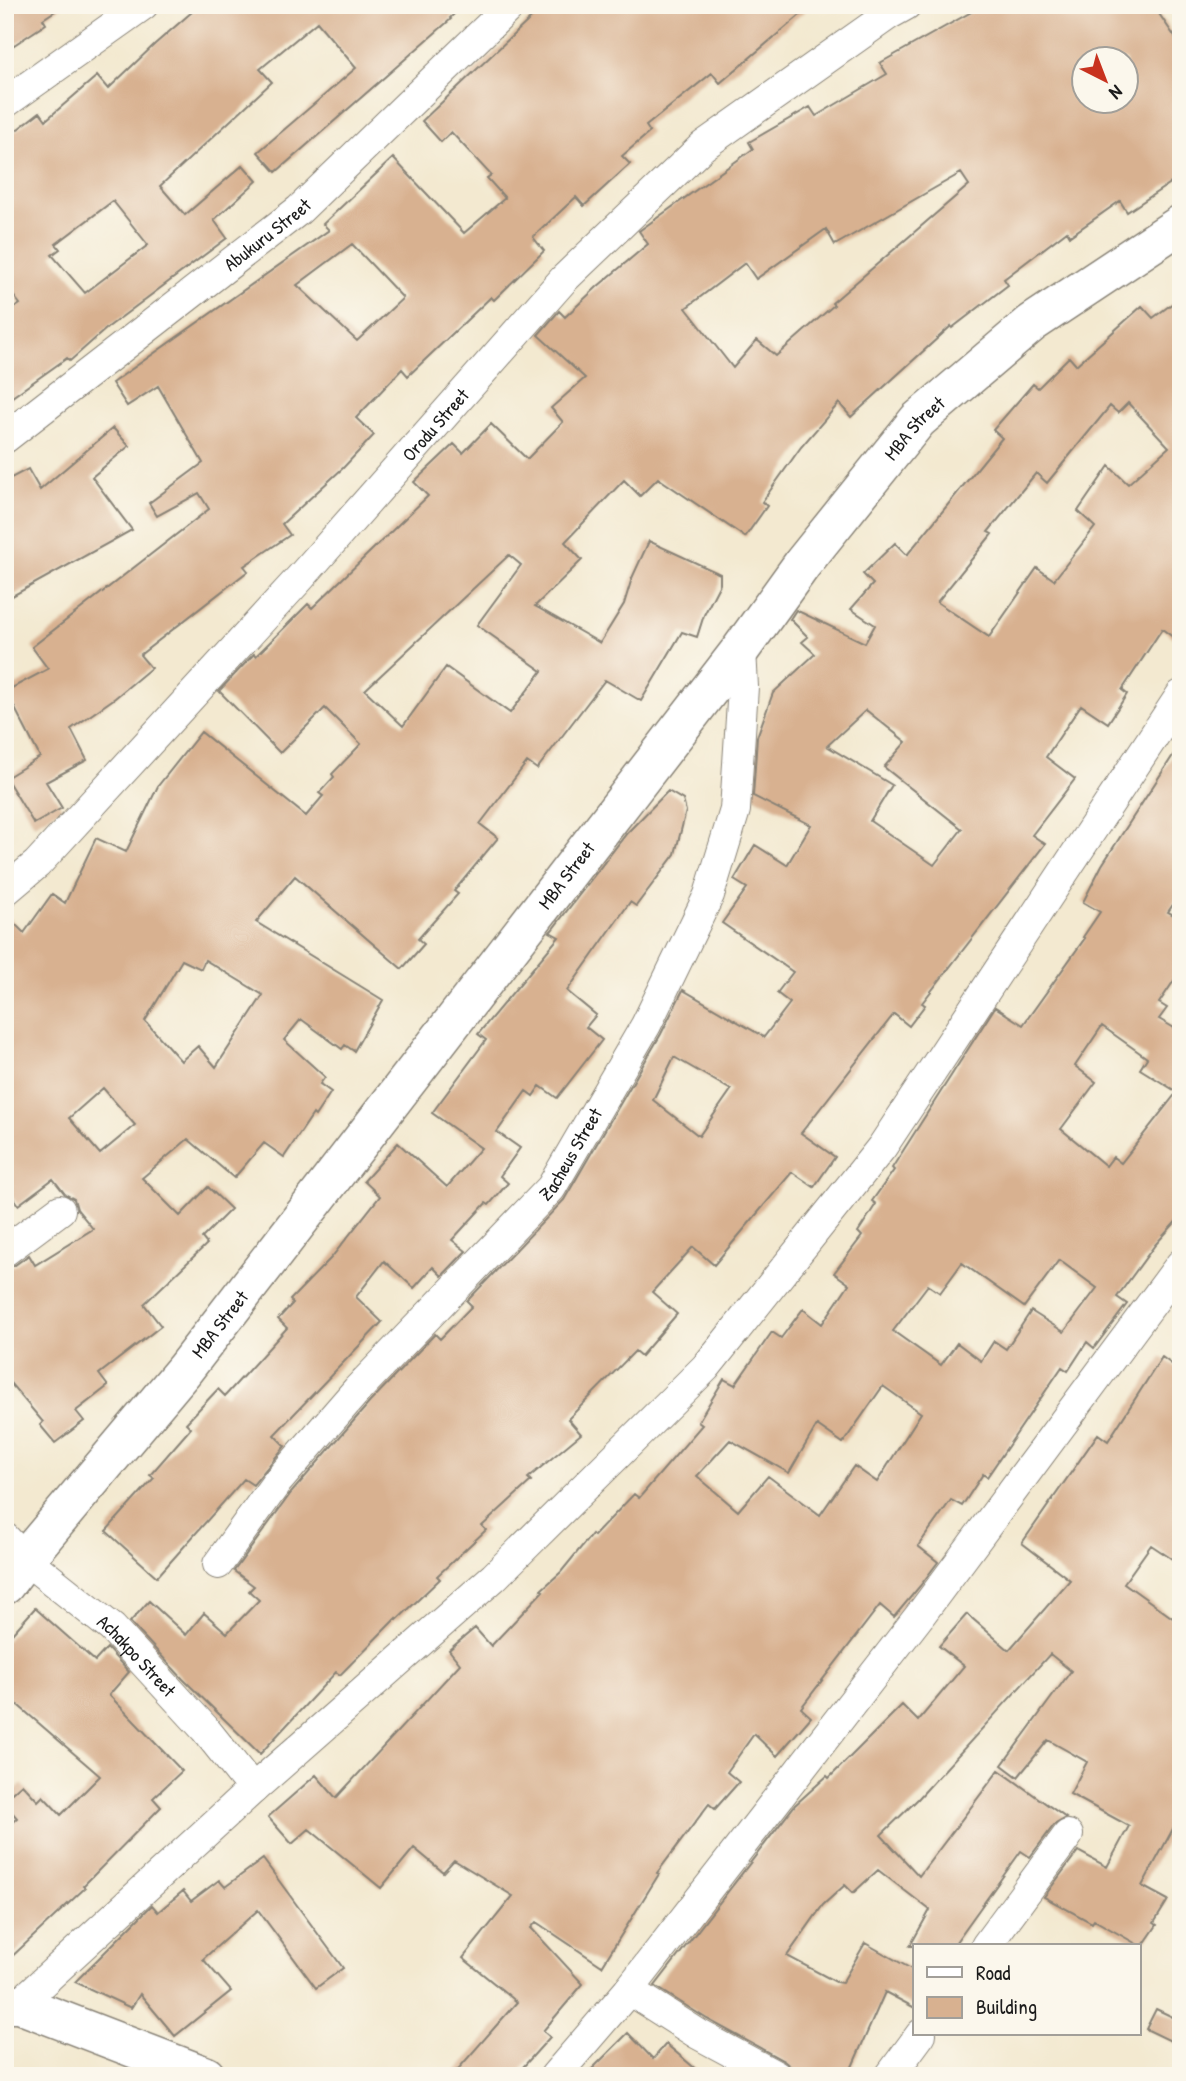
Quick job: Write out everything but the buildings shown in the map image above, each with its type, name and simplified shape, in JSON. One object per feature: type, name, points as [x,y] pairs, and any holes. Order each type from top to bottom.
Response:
[{"type":"street","points":[[5,103],[143,5]]},
{"type":"street","name":"Abukuru Street","points":[[5,438],[299,209],[511,5]]},
{"type":"street","name":"Orodu Street","points":[[5,891],[37,864],[300,578],[564,279],[704,146],[892,8]]},
{"type":"street","name":"MBA Street","points":[[12,1561],[184,1370],[741,649],[803,563],[918,420],[1032,323],[1181,224]]},
{"type":"street","name":"Zacheus Street","points":[[218,1564],[277,1482],[357,1390],[551,1188],[646,1025],[709,895],[735,810],[743,687],[741,649]]},
{"type":"street","points":[[206,2076],[12,2004],[494,1577],[706,1367],[882,1147],[1181,695]]},
{"type":"street","points":[[5,1251],[60,1209]]},
{"type":"street","points":[[555,2076],[629,1990],[913,1625],[1181,1264]]},
{"type":"street","name":"Achakpo Street","points":[[12,1561],[112,1628],[205,1729],[253,1789]]},
{"type":"street","points":[[987,1944],[1068,1835]]},
{"type":"street","points":[[629,1990],[698,2034],[776,2076]]},
{"type":"street","points":[[890,2076],[920,2036]]}]
